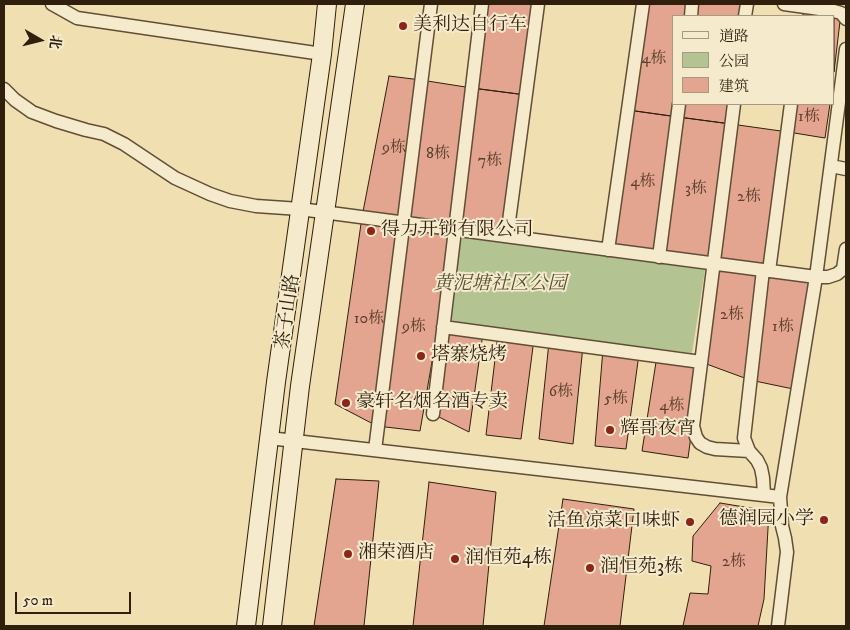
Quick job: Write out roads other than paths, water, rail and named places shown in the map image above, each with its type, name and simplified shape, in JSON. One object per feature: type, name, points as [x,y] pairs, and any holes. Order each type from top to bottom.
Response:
[{"type":"main road","name":"茶子山路","points":[[246,626],[327,4]]},
{"type":"main road","name":"茶子山路","points":[[272,626],[300,386],[355,4]]},
{"type":"street","points":[[52,4],[77,18],[322,54]]},
{"type":"street","points":[[375,450],[431,4]]},
{"type":"street","points":[[433,414],[482,4]]},
{"type":"street","points":[[507,236],[538,4]]},
{"type":"street","points":[[608,250],[642,4]]},
{"type":"street","points":[[784,4],[803,12],[834,11],[841,13],[846,19]]},
{"type":"street","points":[[778,626],[787,552],[782,526],[780,497],[816,277],[846,49]]},
{"type":"street","points":[[4,89],[15,100],[32,112],[56,121],[104,134],[124,144],[175,178],[230,201],[256,206],[325,212],[816,277],[828,277],[843,269],[846,249]]},
{"type":"street","points":[[660,256],[680,105]]},
{"type":"street","points":[[734,105],[693,426],[700,443],[715,450],[748,451]]},
{"type":"street","points":[[764,495],[761,468],[757,460],[748,451],[744,431],[791,105]]},
{"type":"street","points":[[831,166],[846,169]]},
{"type":"street","points":[[443,327],[701,362]]},
{"type":"street","points":[[269,438],[780,497]]},
{"type":"place","name":"美利达自行车","points":[[403,26]]},
{"type":"place","name":"得力开锁有限公司","points":[[371,231]]},
{"type":"place","name":"塔寨烧烤","points":[[421,356]]},
{"type":"place","name":"豪轩名烟名酒专卖","points":[[346,403]]},
{"type":"place","name":"辉哥夜宵","points":[[610,430]]},
{"type":"place","name":"德润园小学","points":[[824,520]]},
{"type":"place","name":"活鱼凉菜口味虾","points":[[690,522]]},
{"type":"place","name":"湘荣酒店","points":[[348,554]]},
{"type":"place","name":"润恒苑4栋","points":[[455,559]]},
{"type":"place","name":"润恒苑3栋","points":[[590,568]]},
{"type":"park label","name":"黄泥塘社区公园","points":[[500,285]]}]
